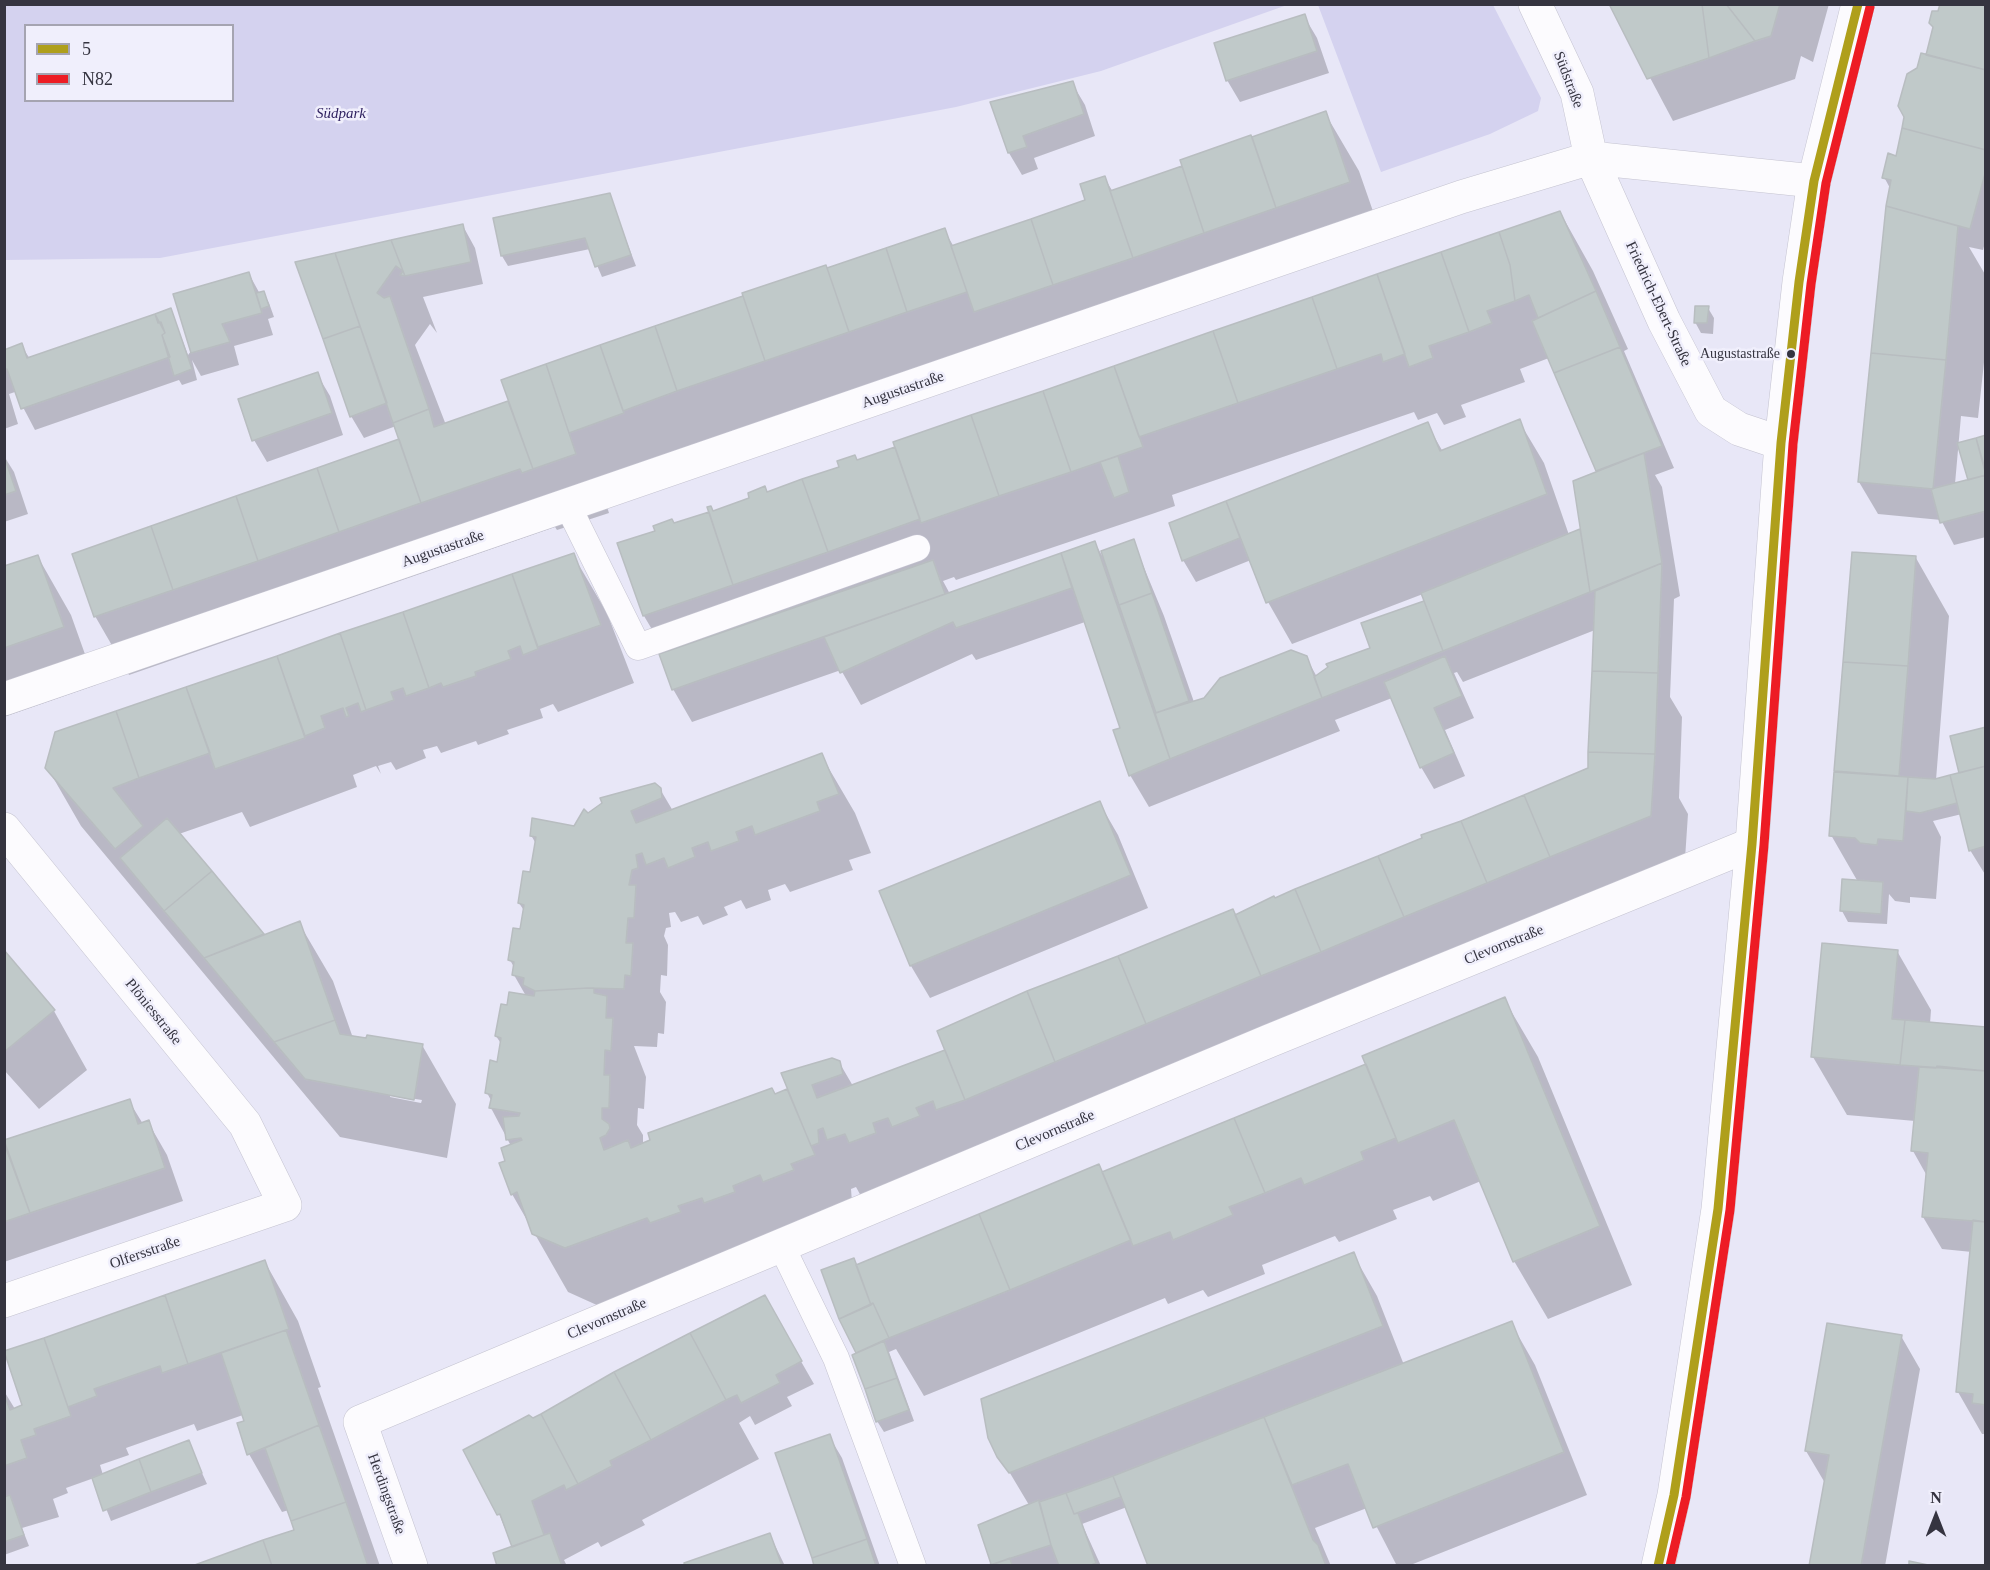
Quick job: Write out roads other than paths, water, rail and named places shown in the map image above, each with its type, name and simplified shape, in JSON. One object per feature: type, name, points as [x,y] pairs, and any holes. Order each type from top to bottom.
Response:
[{"type":"street","name":"Südstraße","points":[[1535,4],[1576,93],[1591,158]]},
{"type":"street","points":[[1658,1566],[1674,1495],[1718,1209],[1752,844],[1781,443],[1798,282],[1814,181],[1858,4]]},
{"type":"street","name":"Augustastraße","points":[[4,699],[1461,197],[1591,158],[1814,181]]},
{"type":"street","name":"Friedrich-Ebert-Straße","points":[[1591,158],[1664,321],[1711,411],[1738,429],[1781,443]]},
{"type":"street","name":"Plöniesstraße","points":[[4,829],[244,1124],[285,1205]]},
{"type":"street","name":"Clevornstraße","points":[[360,1422],[1269,1041],[1752,844]]},
{"type":"street","name":"Olfersstraße","points":[[4,1301],[285,1205]]},
{"type":"street","name":"Herdingstraße","points":[[360,1422],[411,1566]]},
{"type":"lane","points":[[568,506],[638,647],[917,548]]},
{"type":"lane","points":[[781,1245],[836,1358],[913,1566]]},
{"type":"place","name":"Augustastraße","points":[[1791,354]]},
{"type":"park label","name":"Südpark","points":[[341,114]]}]
